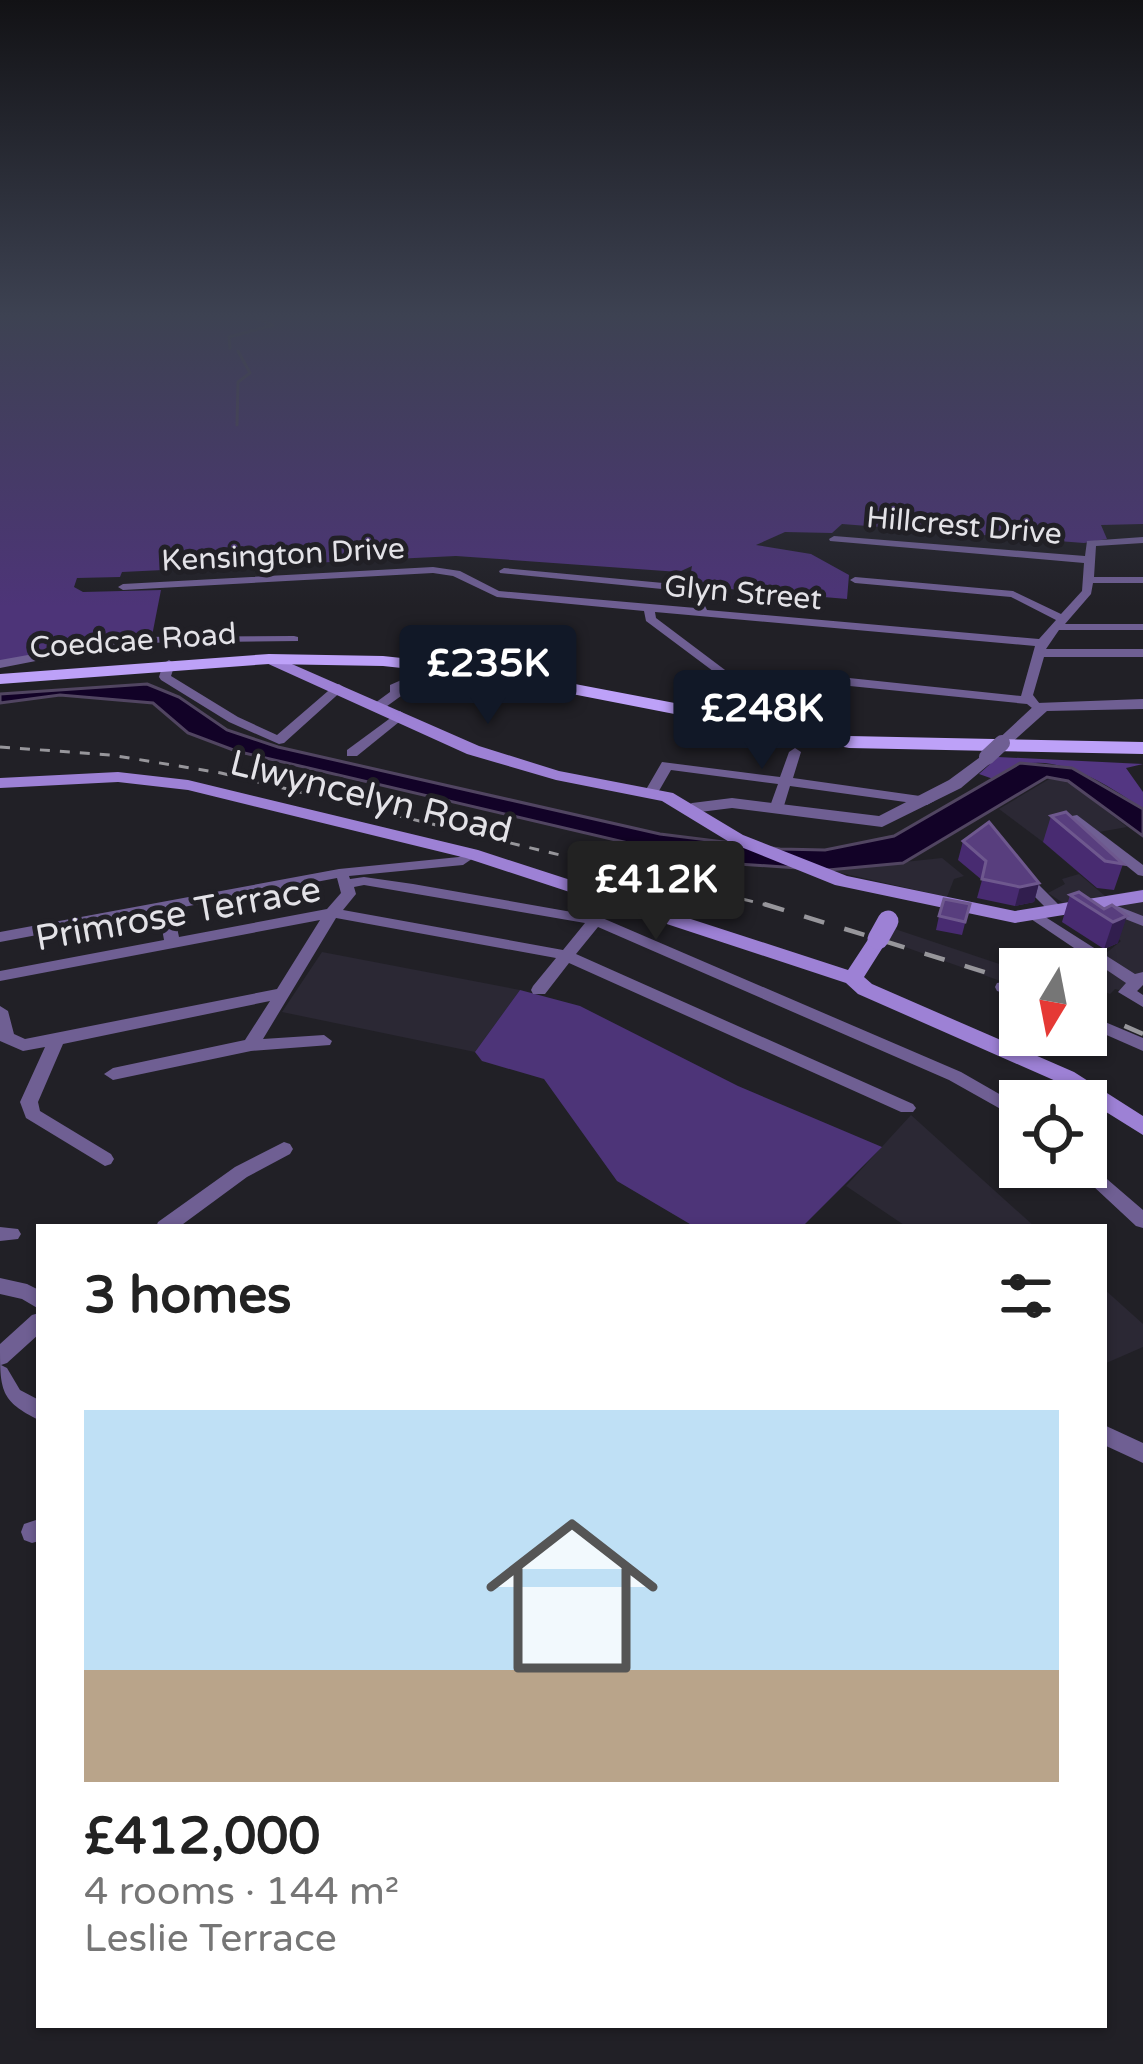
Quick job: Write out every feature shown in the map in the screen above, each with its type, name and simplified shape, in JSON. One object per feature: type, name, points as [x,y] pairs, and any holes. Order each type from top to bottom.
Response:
[{"type":"main road","name":"Coedcae Road","points":[[0,679],[269,659],[450,667],[849,742],[1143,748]]},
{"type":"main road","points":[[269,659],[508,760],[651,793],[692,808],[737,839],[816,872],[872,888],[1007,916],[1036,916],[1143,896]]},
{"type":"main road","name":"Llwyncelyn Road","points":[[0,783],[118,777],[188,784],[472,854],[854,978],[866,988],[1066,1077],[1143,1127]]},
{"type":"main road","points":[[872,888],[887,924]]},
{"type":"main road","points":[[854,978],[887,924],[936,902]]},
{"type":"street","name":"Hillcrest Drive","points":[[834,539],[1090,560]]},
{"type":"street","points":[[692,808],[716,803],[882,822],[927,801],[987,757],[1032,704],[1040,648],[1087,592],[1093,542],[1143,540]]},
{"type":"street","name":"Kensington Drive","points":[[123,586],[446,571]]},
{"type":"street","name":"Glyn Street","points":[[446,571],[497,594],[1040,648],[1143,653]]},
{"type":"street","points":[[504,571],[674,587],[695,596],[704,614]]},
{"type":"street","points":[[855,580],[1012,594],[1058,623],[1143,627]]},
{"type":"street","points":[[1090,580],[1143,580]]},
{"type":"street","points":[[649,608],[650,619],[733,682]]},
{"type":"street","points":[[0,664],[128,640],[294,639]]},
{"type":"street","points":[[169,664],[165,677],[196,692],[229,722],[279,740],[339,688]]},
{"type":"street","points":[[379,706],[397,692],[394,688],[422,675]]},
{"type":"street","points":[[830,680],[1032,704],[1143,704]]},
{"type":"street","points":[[352,752],[400,716]]},
{"type":"street","points":[[776,809],[795,752]]},
{"type":"street","points":[[651,793],[667,765],[927,801]]},
{"type":"street","points":[[1077,819],[1143,872]]},
{"type":"street","points":[[0,937],[165,906],[464,861],[472,854]]},
{"type":"street","points":[[1022,876],[1058,912]]},
{"type":"street","points":[[250,1045],[332,913],[349,894],[343,879]]},
{"type":"street","points":[[343,879],[595,920],[955,1076],[999,1102]]},
{"type":"street","points":[[1102,905],[1143,921]]},
{"type":"street","points":[[165,906],[172,943]]},
{"type":"street","name":"Primrose Terrace","points":[[0,976],[332,913],[564,955],[907,1108]]},
{"type":"street","points":[[1036,916],[1139,979],[1126,992],[1143,1002]]},
{"type":"street","points":[[539,990],[595,920]]},
{"type":"street","points":[[0,1011],[3,1038],[23,1045],[280,994]]},
{"type":"street","points":[[1107,1029],[1143,1045]]},
{"type":"street","points":[[57,1040],[29,1102],[32,1114],[105,1159]]},
{"type":"street","points":[[113,1074],[250,1045],[325,1042]]},
{"type":"street","points":[[169,1224],[241,1172],[284,1149]]},
{"type":"street","points":[[1107,1188],[1143,1221]]},
{"type":"street","points":[[0,1286],[36,1299]]},
{"type":"street","points":[[0,1358],[36,1324]]},
{"type":"street","points":[[0,1374],[13,1396],[36,1409]]},
{"type":"street","points":[[1107,1436],[1143,1453]]},
{"type":"shaded area","points":[[0,414],[1143,414],[1143,524],[1101,525],[1107,539],[1084,543],[842,524],[832,533],[785,532],[756,545],[811,554],[849,575],[847,599],[706,587],[690,577],[692,566],[679,572],[456,556],[122,572],[120,577],[77,578],[74,587],[83,592],[161,590],[151,641],[0,664]]},
{"type":"shaded area","points":[[147,684],[179,697],[227,730],[278,747],[660,834],[825,850],[894,836],[1020,763],[1072,768],[1143,809],[1143,836],[1068,781],[1047,777],[903,863],[828,870],[709,862],[236,751],[188,733],[153,703],[60,695],[0,703],[0,694]]},
{"type":"shaded area","points":[[998,757],[1143,764],[1126,768],[1143,792],[1143,809],[1090,777],[1050,764],[1012,768],[996,780],[979,774]]},
{"type":"shaded area","points":[[1051,778],[1072,784],[1127,827],[1043,842],[999,809]]},
{"type":"shaded area","points":[[942,858],[964,876],[954,879],[947,897],[828,870]]},
{"type":"shaded area","points":[[1079,874],[1105,896],[1143,889],[1143,984],[1135,994],[1115,989],[1107,993],[1107,952],[1121,941],[1048,893],[1065,884],[1062,879]]},
{"type":"shaded area","points":[[895,929],[999,964],[999,981],[888,941]]},
{"type":"shaded area","points":[[322,952],[520,990],[475,1052],[282,1012]]},
{"type":"shaded area","points":[[520,990],[580,1006],[738,1086],[882,1147],[805,1224],[690,1224],[617,1181],[544,1079],[482,1061],[475,1052]]},
{"type":"shaded area","points":[[911,1115],[1032,1224],[903,1224],[846,1186]]},
{"type":"shaded area","points":[[1107,1292],[1143,1324],[1143,1347],[1107,1363]]},
{"type":"building","points":[[1066,812],[1123,864],[1105,861],[1051,816]]},
{"type":"building","points":[[989,822],[1039,883],[1020,887],[982,879],[986,861],[963,841]]},
{"type":"building","points":[[1079,892],[1104,909],[1112,905],[1127,916],[1113,922],[1070,895]]},
{"type":"building","points":[[944,899],[970,904],[965,922],[939,916]]},
{"type":"waterway","points":[[237,414],[237,425]]},
{"type":"railway","points":[[0,747],[111,755],[221,773],[769,906]]},
{"type":"railway","points":[[764,904],[769,906]]},
{"type":"railway","points":[[769,906],[775,907]]},
{"type":"railway","points":[[769,906],[999,977]]},
{"type":"railway","points":[[1107,1018],[1143,1034]]}]
